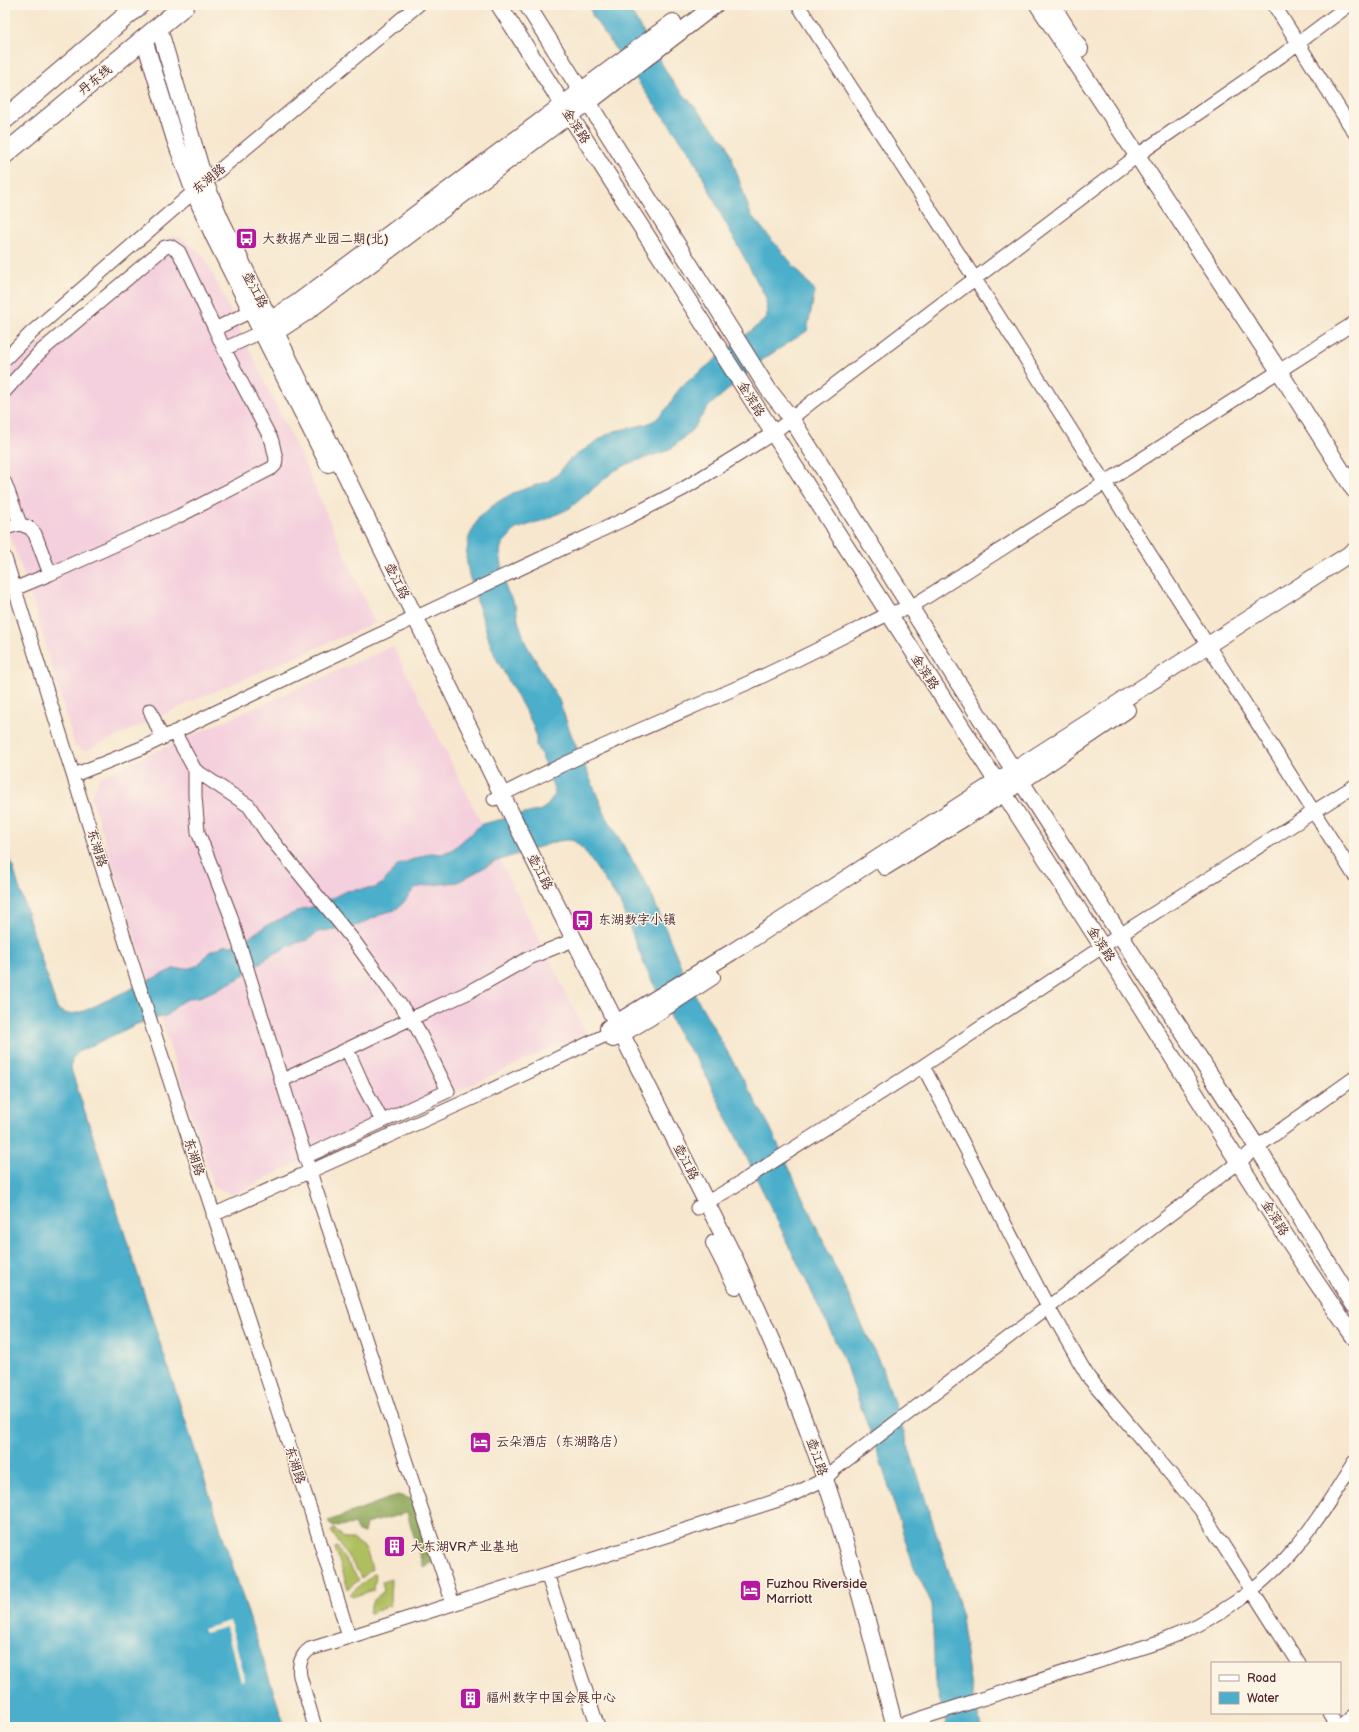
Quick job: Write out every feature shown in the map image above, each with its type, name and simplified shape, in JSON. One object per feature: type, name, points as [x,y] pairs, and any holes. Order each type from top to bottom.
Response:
[{"type":"highway","points":[[5,119],[139,5]]},
{"type":"highway","name":"丹东线","points":[[5,154],[185,5]]},
{"type":"main road","name":"金滨路","points":[[499,5],[752,400],[772,434],[1103,947],[1316,1283],[1354,1337]]},
{"type":"main road","name":"金滨路","points":[[528,5],[727,321],[768,389],[791,418],[1018,776],[1257,1147],[1354,1305]]},
{"type":"main road","points":[[671,31],[697,5]]},
{"type":"main road","points":[[266,330],[585,97],[671,31],[715,5]]},
{"type":"main road","points":[[1038,5],[1141,153],[1282,369],[1354,472]]},
{"type":"main road","points":[[1052,5],[1141,153]]},
{"type":"main road","name":"壶江路","points":[[158,28],[199,187],[214,237],[251,311],[266,330]]},
{"type":"main road","name":"壶江路","points":[[144,39],[175,140],[199,187],[221,220],[266,330],[702,1205],[776,1375],[804,1447],[820,1482],[864,1611],[894,1727]]},
{"type":"main road","points":[[1282,369],[1354,490]]},
{"type":"main road","points":[[614,1031],[645,1013],[1018,776],[1210,649],[1354,551]]},
{"type":"main road","points":[[1210,649],[1354,564]]},
{"type":"main road","name":"壶江路","points":[[528,858],[566,943],[614,1031]]},
{"type":"main road","points":[[1212,1118],[1229,1105]]},
{"type":"main road","points":[[1263,1200],[1281,1188]]},
{"type":"main road","name":"壶江路","points":[[820,1482],[884,1727]]},
{"type":"street","name":"东湖路","points":[[5,359],[30,334],[199,187],[418,5]]},
{"type":"street","points":[[798,5],[975,279],[1354,876]]},
{"type":"street","points":[[1274,5],[1354,132]]},
{"type":"street","points":[[74,774],[117,758],[162,738],[627,518],[683,489],[772,434],[791,418],[1141,153],[1298,44],[1349,5]]},
{"type":"street","points":[[5,391],[40,352],[165,247],[170,246],[179,252],[224,349],[272,441],[276,459],[275,465],[272,468],[179,516],[14,589]]},
{"type":"street","points":[[215,329],[251,311]]},
{"type":"street","points":[[501,803],[526,782],[607,744],[751,681],[888,614],[911,607],[1354,323]]},
{"type":"street","points":[[224,349],[266,330]]},
{"type":"street","points":[[5,483],[20,524]]},
{"type":"street","points":[[5,528],[20,524],[30,528],[35,534],[50,574]]},
{"type":"street","name":"东湖路","points":[[5,558],[151,1023],[309,1508],[349,1637]]},
{"type":"street","points":[[150,710],[162,738]]},
{"type":"street","points":[[174,732],[195,770],[249,806],[268,836],[354,941],[417,1028],[448,1091],[306,1157]]},
{"type":"street","points":[[195,770],[195,796],[198,832],[230,914],[310,1172],[453,1604]]},
{"type":"street","points":[[702,1205],[923,1066],[1120,935],[1354,786]]},
{"type":"street","points":[[281,1082],[347,1049],[465,994],[529,958],[566,943]]},
{"type":"street","points":[[213,1215],[491,1090],[614,1031]]},
{"type":"street","points":[[347,1049],[363,1085],[382,1121]]},
{"type":"street","points":[[923,1066],[1048,1307],[1089,1378],[1200,1509],[1297,1662]]},
{"type":"street","points":[[315,1727],[300,1676],[299,1668],[305,1652],[310,1649],[788,1497],[820,1482],[862,1448],[1257,1147],[1354,1078]]},
{"type":"street","points":[[894,1727],[1174,1636],[1215,1616],[1252,1589],[1300,1543],[1331,1499],[1354,1462]]},
{"type":"street","points":[[547,1574],[598,1727]]},
{"type":"street","points":[[1331,1714],[1339,1727],[1354,1714]]},
{"type":"shaded area","points":[[171,237],[179,237],[205,258],[305,465],[375,623],[204,696],[85,751],[75,746],[30,592],[5,523],[5,377],[29,352]]},
{"type":"shaded area","points":[[393,646],[586,1033],[282,1170],[234,1195],[214,1187],[91,796],[101,776]]},
{"type":"green space","points":[[398,1495],[415,1500],[435,1561],[423,1567],[407,1513],[366,1524],[364,1533],[358,1532],[354,1524],[333,1527],[328,1521]]},
{"type":"green space","points":[[335,1529],[345,1539],[353,1539],[366,1549],[372,1569],[362,1578],[331,1531]]},
{"type":"green space","points":[[337,1547],[359,1580],[348,1589],[335,1548]]},
{"type":"green space","points":[[375,1573],[374,1590],[352,1597],[350,1594]]},
{"type":"green space","points":[[391,1579],[390,1605],[371,1613],[369,1612],[373,1600],[384,1591],[382,1582]]},
{"type":"water","points":[[589,5],[627,5],[672,81],[727,144],[751,215],[815,291],[807,331],[765,358],[708,407],[692,430],[673,447],[664,452],[630,463],[614,471],[570,508],[547,519],[516,529],[502,544],[500,551],[506,589],[516,607],[518,620],[526,644],[559,700],[571,734],[605,814],[650,891],[687,981],[769,1125],[884,1372],[959,1603],[971,1689],[981,1727],[947,1727],[935,1682],[932,1604],[913,1565],[880,1459],[842,1355],[700,1064],[680,1037],[646,969],[620,903],[584,850],[574,841],[569,840],[558,841],[494,862],[458,882],[415,888],[403,903],[395,910],[384,913],[359,925],[318,932],[307,940],[293,944],[268,957],[238,979],[207,994],[190,998],[178,1004],[168,1015],[137,1024],[78,1052],[72,1059],[71,1069],[285,1727],[5,1727],[5,842],[57,1009],[64,1013],[70,1014],[84,1011],[173,969],[190,968],[199,965],[209,952],[226,945],[231,946],[243,941],[269,924],[346,891],[375,888],[383,883],[398,865],[430,853],[442,854],[453,849],[482,824],[541,810],[548,805],[554,796],[554,789],[542,756],[536,746],[536,735],[532,723],[497,660],[490,643],[469,575],[466,557],[469,537],[479,517],[496,503],[513,493],[548,481],[558,474],[569,460],[603,437],[615,431],[647,424],[655,420],[669,406],[681,387],[767,318],[766,298],[724,220],[692,155],[653,103],[593,17]]},
{"type":"pier","points":[[230,1621],[245,1679],[241,1681],[226,1627],[205,1633],[203,1629]]},
{"type":"place","name":"大数据产业园二期(北)","points":[[246,239]]},
{"type":"place","name":"东湖数字小镇","points":[[583,920]]},
{"type":"place","name":"云朵酒店（东湖路店）","points":[[480,1442]]},
{"type":"place","name":"大东湖VR产业基地","points":[[395,1547]]},
{"type":"place","name":"Fuzhou Riverside Marriott","points":[[751,1591]]},
{"type":"place","name":"福州数字中国会展中心","points":[[471,1698]]}]
